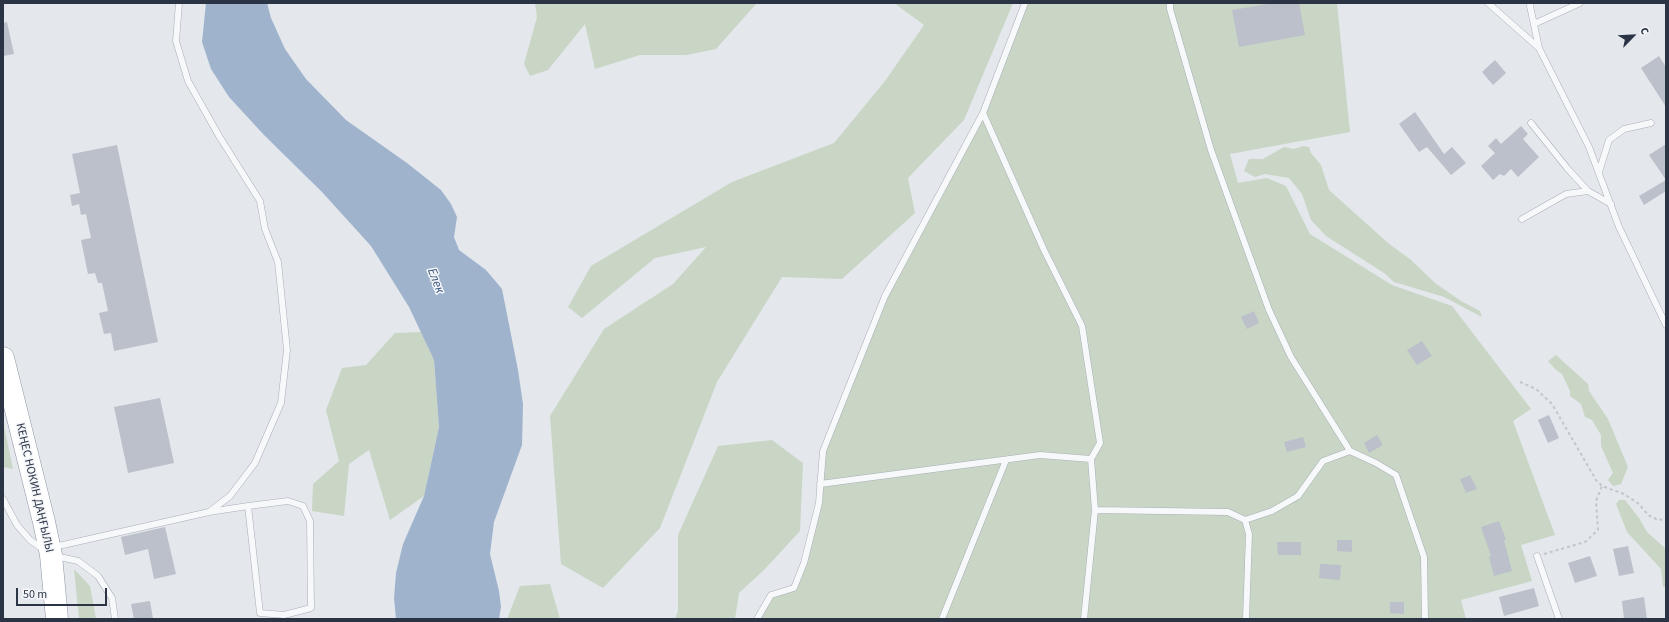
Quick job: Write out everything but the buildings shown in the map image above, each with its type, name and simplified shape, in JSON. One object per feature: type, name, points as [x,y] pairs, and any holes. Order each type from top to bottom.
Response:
[{"type":"highway","name":"КЕҢЕС НОКИН ДАҢҒЫЛЫ","points":[[3,360],[50,552],[57,619]]},
{"type":"lane","points":[[179,3],[176,41],[188,81],[219,136],[260,201],[265,229],[278,262],[287,350],[281,403],[255,463],[230,496],[209,512]]},
{"type":"lane","points":[[757,619],[771,595],[794,588],[804,563],[819,502],[823,451],[885,296],[983,113],[1025,3]]},
{"type":"lane","points":[[1170,3],[1170,9],[1211,150],[1268,310],[1291,357],[1350,451],[1376,463],[1396,475],[1424,557],[1425,619]]},
{"type":"lane","points":[[1488,3],[1539,48]]},
{"type":"lane","points":[[1531,3],[1530,6],[1539,48],[1589,147],[1619,227],[1666,325]]},
{"type":"lane","points":[[1534,24],[1580,3]]},
{"type":"lane","points":[[983,113],[1044,250],[1082,326],[1100,443],[1091,458],[1095,510],[1084,619]]},
{"type":"lane","points":[[1531,123],[1566,168],[1588,191],[1610,204]]},
{"type":"lane","points":[[1599,172],[1609,140],[1624,129],[1651,123]]},
{"type":"lane","points":[[1522,219],[1566,194],[1588,191]]},
{"type":"lane","points":[[1095,510],[1228,512],[1245,520],[1272,511],[1298,496],[1323,461],[1350,451]]},
{"type":"lane","points":[[820,484],[1040,455],[1091,458]]},
{"type":"lane","points":[[942,619],[1006,460]]},
{"type":"lane","points":[[3,500],[17,525],[30,540],[50,552],[78,561],[98,576],[112,598],[115,619]]},
{"type":"lane","points":[[50,552],[209,512],[248,506],[288,502],[303,506],[310,521],[311,608],[284,615],[260,613],[248,506]]},
{"type":"lane","points":[[1245,520],[1250,534],[1246,619]]},
{"type":"lane","points":[[1538,556],[1559,619]]},
{"type":"path","points":[[1520,382],[1536,389],[1552,404],[1596,480],[1602,486],[1624,494],[1639,504],[1648,515],[1658,520],[1666,519]]},
{"type":"path","points":[[1538,556],[1585,542],[1598,530],[1596,501],[1602,486]]},
{"type":"green space","points":[[535,3],[757,3],[716,49],[687,55],[640,55],[595,69],[585,24],[548,70],[530,76],[524,64],[537,17]]},
{"type":"green space","points":[[894,3],[1013,3],[964,120],[908,178],[915,213],[842,279],[782,277],[717,382],[660,528],[603,588],[561,564],[550,416],[604,329],[673,284],[706,247],[655,258],[582,318],[568,307],[591,266],[732,182],[834,143],[885,81],[924,25]]},
{"type":"green space","points":[[1025,3],[1337,3],[1350,132],[1230,154],[1238,183],[1267,178],[1286,186],[1310,234],[1392,285],[1452,306],[1531,409],[1513,421],[1555,535],[1521,545],[1532,581],[1461,600],[1466,619],[757,619],[771,595],[794,588],[819,503],[823,451],[885,296],[983,113]]},
{"type":"green space","points":[[1303,146],[1309,147],[1311,153],[1321,165],[1329,190],[1388,243],[1411,260],[1435,283],[1461,301],[1480,311],[1482,317],[1444,297],[1394,282],[1384,273],[1326,236],[1311,220],[1302,194],[1289,178],[1265,174],[1255,177],[1244,171],[1249,159],[1263,159],[1284,147],[1294,149]]},
{"type":"green space","points":[[421,332],[434,360],[439,427],[424,496],[390,520],[369,450],[349,464],[344,516],[312,511],[313,484],[339,461],[326,410],[342,368],[366,365],[395,333]]},
{"type":"green space","points":[[1556,355],[1588,384],[1589,391],[1608,419],[1628,467],[1621,484],[1613,486],[1608,480],[1613,473],[1601,446],[1601,435],[1592,420],[1585,417],[1581,404],[1570,396],[1570,391],[1562,374],[1548,361]]},
{"type":"green space","points":[[3,421],[13,469],[3,467]]},
{"type":"green space","points":[[772,440],[803,463],[800,531],[765,569],[739,593],[735,619],[675,619],[678,611],[678,535],[718,446]]},
{"type":"green space","points":[[1619,500],[1625,500],[1639,518],[1647,532],[1666,549],[1666,587],[1663,587],[1661,569],[1627,532],[1616,504]]},
{"type":"green space","points":[[74,569],[90,586],[96,619],[79,619]]},
{"type":"green space","points":[[550,584],[560,619],[507,619],[520,586]]},
{"type":"water","name":"Елек","points":[[206,3],[267,3],[271,18],[285,49],[306,79],[346,120],[407,163],[441,190],[451,204],[457,217],[454,237],[459,250],[486,270],[502,289],[523,404],[522,445],[494,522],[490,554],[499,591],[501,607],[499,619],[396,619],[394,598],[396,573],[403,544],[424,496],[439,427],[434,360],[409,307],[371,246],[322,192],[264,135],[229,97],[211,69],[202,42]]}]
